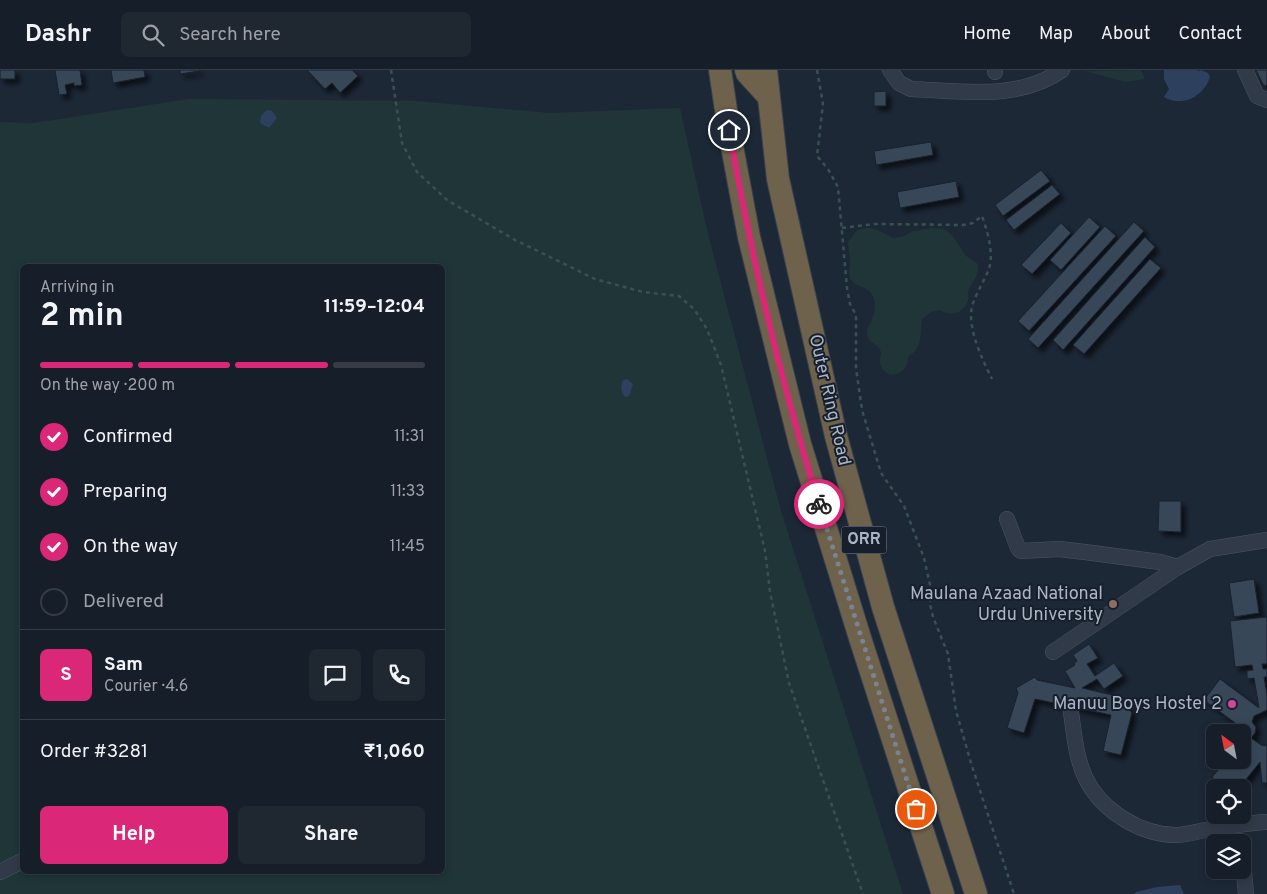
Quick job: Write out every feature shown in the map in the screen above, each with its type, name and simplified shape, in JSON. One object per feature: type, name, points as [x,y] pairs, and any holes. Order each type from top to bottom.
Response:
[{"type":"highway","name":"Outer Ring Road","points":[[720,70],[749,237],[800,444],[863,648],[943,894]]},
{"type":"highway","points":[[726,108],[734,82],[733,70]]},
{"type":"highway","points":[[746,70],[768,96]]},
{"type":"highway","name":"Outer Ring Road","points":[[766,70],[778,179],[836,436],[883,607],[976,894]]},
{"type":"street","points":[[890,70],[899,84],[911,89],[997,92],[1022,88],[1062,70]]},
{"type":"street","points":[[1245,70],[1257,96],[1267,100]]},
{"type":"street","points":[[1007,519],[1018,548],[1021,551],[1059,549],[1160,562],[1178,567]]},
{"type":"street","points":[[1053,652],[1178,567],[1210,549],[1267,540]]},
{"type":"street","points":[[1070,712],[1078,756],[1086,779],[1095,793],[1109,807],[1133,825],[1152,833],[1177,835],[1241,824],[1242,834]]},
{"type":"street","points":[[1251,823],[1267,822]]},
{"type":"street","points":[[0,872],[20,862]]},
{"type":"street","points":[[1245,879],[1246,894]]},
{"type":"path","points":[[391,70],[402,143],[417,172],[447,200],[515,240],[595,279],[643,292],[679,296],[694,309],[707,329],[721,365],[765,551],[770,592],[789,683],[863,894]]},
{"type":"path","points":[[817,70],[823,104],[817,156],[828,169],[838,187],[847,288],[850,304],[856,315],[857,383],[862,410],[881,473],[904,506],[924,558],[931,588],[930,604],[949,661],[956,711],[1014,894]]},
{"type":"path","points":[[842,228],[875,224],[963,225],[973,222],[982,216],[989,236],[990,265],[978,289],[971,315],[979,351],[992,379]]},
{"type":"green space","points":[[1141,70],[1145,79],[1125,82],[1085,71]]},
{"type":"green space","points":[[188,99],[417,101],[550,113],[680,108],[708,234],[781,511],[903,894],[0,894],[0,122],[34,123]]},
{"type":"green space","points":[[931,228],[944,229],[953,236],[965,255],[978,264],[977,275],[968,290],[966,306],[956,313],[939,310],[931,312],[922,319],[918,345],[908,357],[905,368],[895,374],[889,374],[883,370],[880,363],[880,350],[868,336],[867,329],[875,309],[874,298],[868,290],[853,282],[849,275],[848,242],[857,230],[876,229],[893,238],[904,236],[913,231]]},
{"type":"water","points":[[1164,70],[1201,70],[1208,73],[1210,77],[1198,95],[1185,101],[1171,100],[1164,97],[1169,89],[1164,79]]},
{"type":"water","points":[[267,110],[272,111],[277,118],[269,128],[260,123],[261,116]]},
{"type":"water","points":[[627,379],[633,384],[629,396],[625,397],[621,384],[623,380]]},
{"type":"water","points":[[1180,885],[1184,894],[1134,894],[1157,887]]},
{"type":"building","points":[[0,70],[15,70],[15,79],[0,79]]},
{"type":"building","points":[[55,70],[80,70],[82,85],[74,86],[74,83],[65,85],[67,94],[59,95]]},
{"type":"building","points":[[111,70],[144,70],[145,77],[113,83]]},
{"type":"building","points":[[180,70],[200,70],[200,71],[180,74]]},
{"type":"building","points":[[307,70],[352,70],[358,76],[340,93],[332,83],[325,89]]},
{"type":"building","points":[[1256,70],[1267,70],[1267,85],[1264,86]]},
{"type":"building","points":[[886,91],[886,106],[874,106],[874,92]]},
{"type":"building","points":[[931,142],[933,155],[876,165],[874,151]]},
{"type":"building","points":[[1041,170],[1050,181],[1003,216],[995,205]]},
{"type":"building","points":[[956,181],[959,197],[900,208],[897,192]]},
{"type":"building","points":[[1052,185],[1060,194],[1014,230],[1006,220]]},
{"type":"building","points":[[1089,217],[1100,227],[1061,270],[1050,260]]},
{"type":"building","points":[[1134,222],[1144,231],[1038,348],[1028,339]]},
{"type":"building","points":[[1061,223],[1071,233],[1032,274],[1021,265]]},
{"type":"building","points":[[1105,226],[1116,236],[1029,331],[1018,321]]},
{"type":"building","points":[[1145,237],[1155,247],[1063,350],[1053,340]]},
{"type":"building","points":[[1150,259],[1161,268],[1084,354],[1073,345]]},
{"type":"building","points":[[1159,501],[1181,501],[1181,532],[1158,531]]},
{"type":"building","points":[[1254,579],[1259,613],[1234,617],[1229,583]]},
{"type":"building","name":"Manuu Boys Hostel 2","points":[[1267,617],[1267,664],[1262,664],[1263,669],[1267,669],[1267,677],[1264,677],[1267,710],[1254,716],[1252,722],[1256,727],[1255,733],[1251,738],[1251,724],[1237,724],[1204,700],[1220,679],[1259,708],[1254,678],[1247,679],[1247,671],[1253,670],[1252,665],[1235,667],[1230,621]]},
{"type":"building","points":[[1089,644],[1098,658],[1087,664],[1095,676],[1114,663],[1123,676],[1104,689],[1097,679],[1082,688],[1121,697],[1132,713],[1121,755],[1103,751],[1111,715],[1035,699],[1024,733],[1007,728],[1018,693],[1016,688],[1035,677],[1037,680],[1075,688],[1065,671],[1075,665],[1074,663],[1077,661],[1073,655]]},
{"type":"building","name":"Manuu Boys Hostel 2","points":[[1251,738],[1261,745],[1267,746],[1267,783],[1262,783],[1260,762],[1246,779],[1214,779],[1212,777],[1219,769],[1251,769]]},
{"type":"way so far","points":[[819,504],[860,638],[916,809]]},
{"type":"place","name":"Maulana Azaad National Urdu University","points":[[1113,604]]},
{"type":"place","name":"Manuu Boys Hostel 2","points":[[1232,704]]},
{"type":"route","points":[[729,130],[749,237],[800,444],[819,504]]}]
